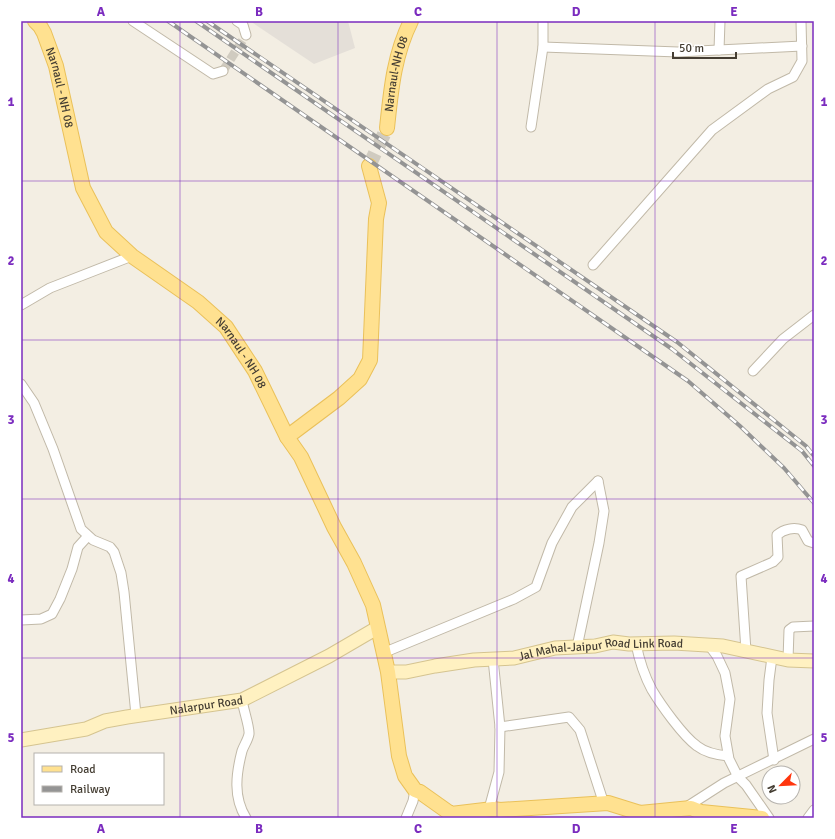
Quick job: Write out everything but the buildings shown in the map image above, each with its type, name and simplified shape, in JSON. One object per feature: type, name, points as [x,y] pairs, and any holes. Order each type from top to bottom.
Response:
[{"type":"main road","name":"Narnaul-NH 08","points":[[387,128],[394,69],[403,36],[411,21]]},
{"type":"main road","name":"Narnaul - NH 08","points":[[39,23],[56,66],[83,188],[106,232],[132,256],[198,302],[226,327],[255,371],[287,438],[301,457],[334,527],[354,563],[373,605],[388,672],[400,756],[405,776],[415,790]]},
{"type":"main road","points":[[287,438],[339,398],[360,379],[370,360],[376,219],[379,202],[369,166]]},
{"type":"main road","name":"Nalarpur Road","points":[[21,740],[86,729],[105,721],[136,715],[242,700],[329,656],[377,628]]},
{"type":"main road","name":"Jal Mahal-Jaipur Road Link Road","points":[[388,672],[406,672],[435,666],[514,658],[555,648],[595,646],[613,642],[636,644],[674,643],[723,646],[788,660],[814,661]]},
{"type":"main road","points":[[415,790],[420,792],[452,816],[489,809],[500,810],[608,804],[640,813],[691,808],[701,812],[762,818]]},
{"type":"street","points":[[133,21],[213,74],[223,71]]},
{"type":"street","points":[[237,21],[243,25],[246,35]]},
{"type":"street","points":[[719,50],[720,21]]},
{"type":"street","points":[[593,265],[712,130],[768,89],[793,77],[802,61],[802,21]]},
{"type":"street","points":[[530,128],[543,48],[543,22]]},
{"type":"street","points":[[543,48],[678,52],[802,46]]},
{"type":"street","points":[[21,305],[50,288],[132,256]]},
{"type":"street","points":[[753,370],[783,339],[814,314]]},
{"type":"street","points":[[21,384],[34,403],[53,449],[81,529],[93,540],[110,547],[114,552],[121,573],[136,715]]},
{"type":"street","points":[[383,653],[514,599],[536,587],[552,543],[572,507],[598,481],[604,511],[599,543],[577,647]]},
{"type":"street","points":[[746,651],[741,576],[773,562],[778,557],[777,535],[782,531],[797,528],[802,530],[808,541],[814,543]]},
{"type":"street","points":[[21,620],[41,619],[52,614],[60,599],[72,568],[78,546],[88,536]]},
{"type":"street","points":[[788,660],[789,630],[792,627],[814,626]]},
{"type":"street","points":[[636,644],[638,656],[652,690],[678,727],[697,746],[715,755],[728,756]]},
{"type":"street","points":[[709,646],[717,656],[725,673],[730,699],[725,736],[728,756],[738,777],[746,785],[769,818]]},
{"type":"street","points":[[772,657],[767,713],[774,760]]},
{"type":"street","points":[[489,809],[499,772],[500,727],[493,659]]},
{"type":"street","points":[[242,700],[249,732],[242,750],[237,774],[237,796],[239,805],[246,818]]},
{"type":"street","points":[[500,727],[568,717],[580,730],[604,804]]},
{"type":"street","points":[[684,809],[724,783],[774,760],[814,739]]},
{"type":"street","points":[[406,818],[413,801],[415,790]]},
{"type":"street","points":[[808,818],[814,810]]},
{"type":"shaded area","points":[[250,21],[348,21],[355,48],[314,64]]},
{"type":"tunnel","points":[[223,71],[246,35]]},
{"type":"tunnel","points":[[369,166],[387,128]]},
{"type":"railway","points":[[168,21],[688,381],[740,426],[784,468],[814,503]]},
{"type":"railway","points":[[196,21],[672,349],[802,451],[814,466]]},
{"type":"railway","points":[[207,21],[677,342],[806,446],[814,456]]}]
